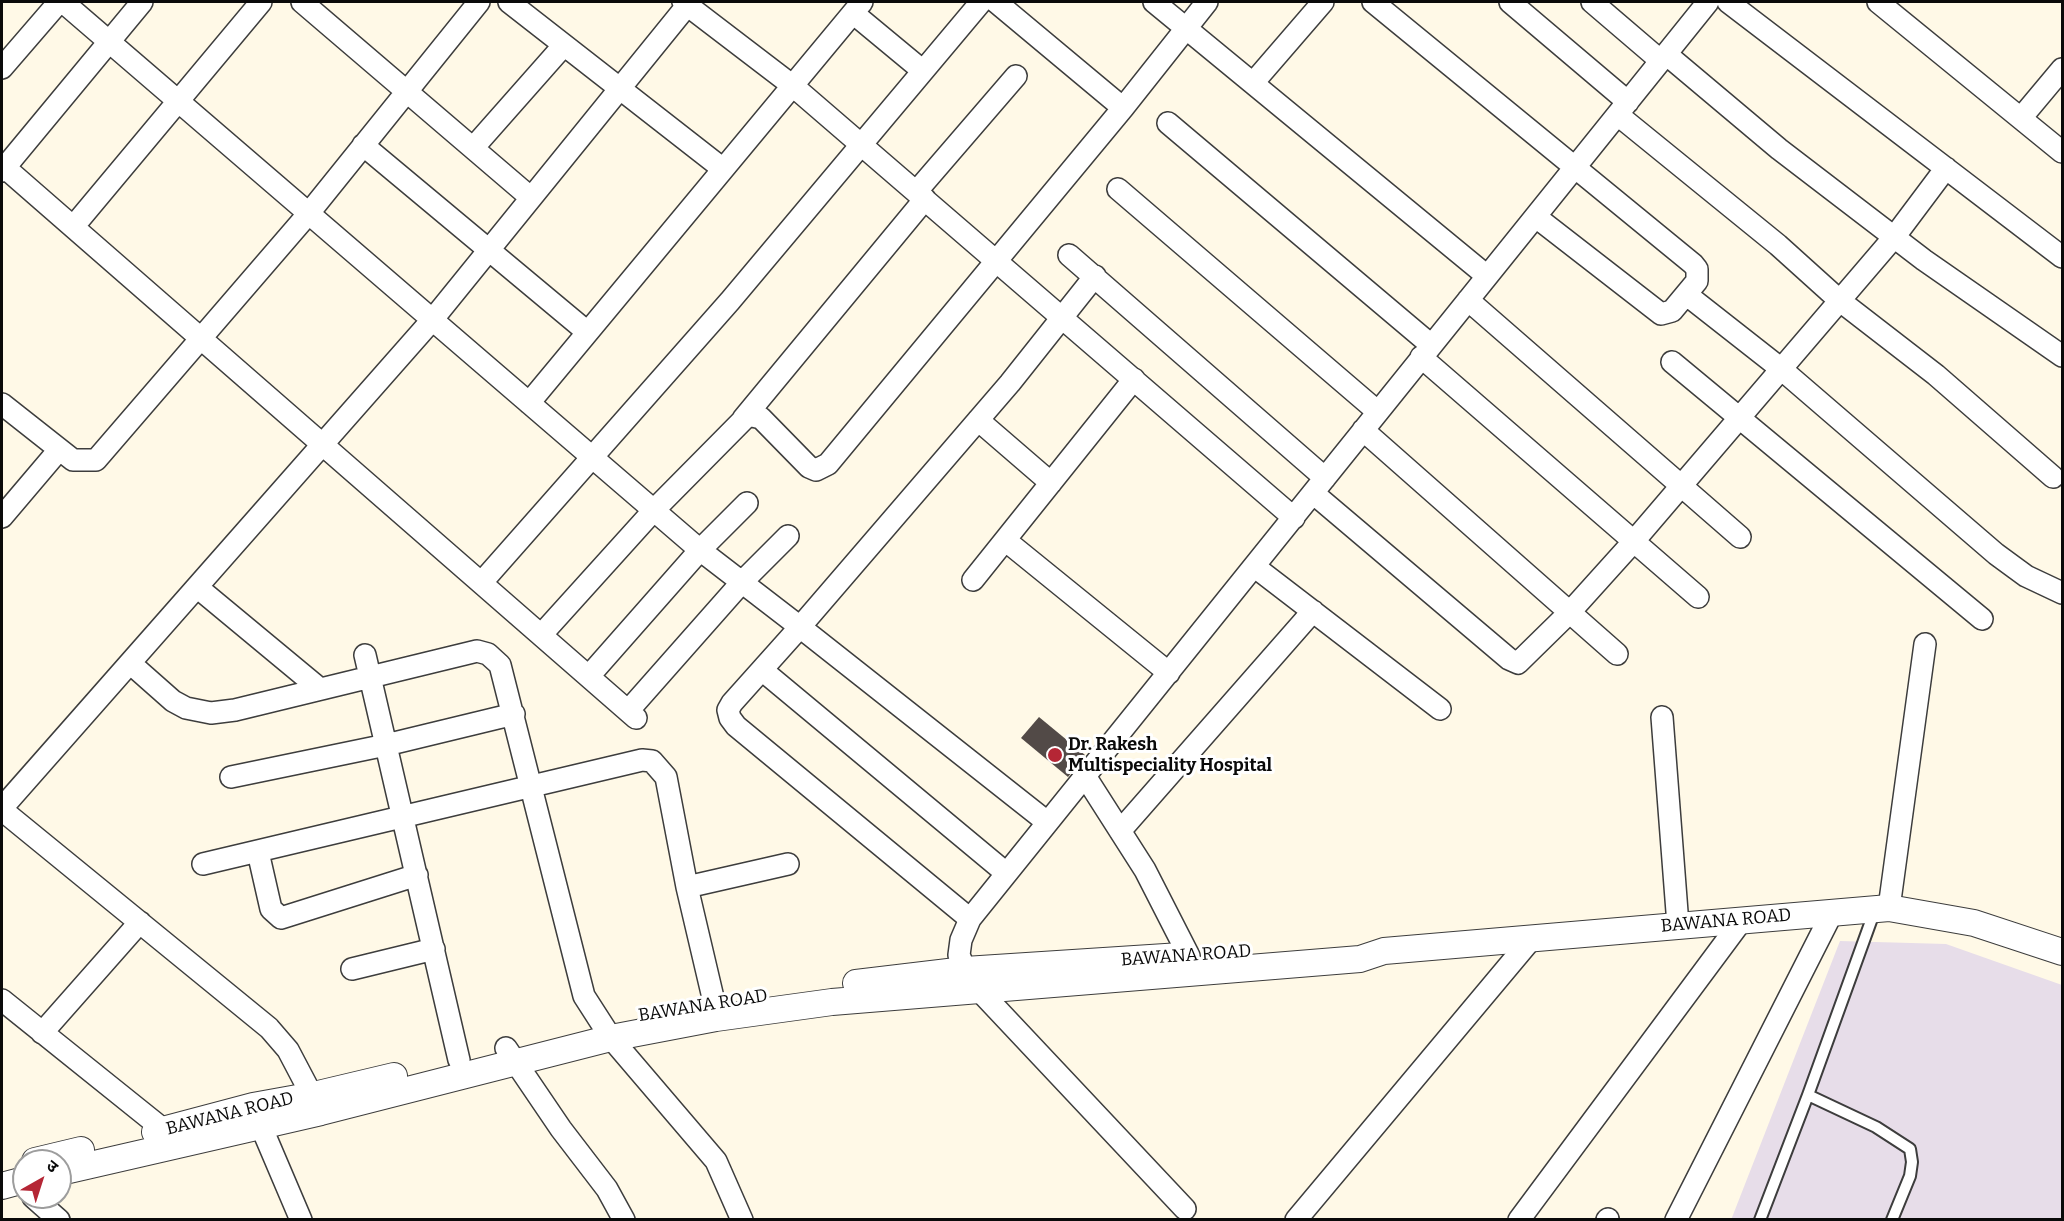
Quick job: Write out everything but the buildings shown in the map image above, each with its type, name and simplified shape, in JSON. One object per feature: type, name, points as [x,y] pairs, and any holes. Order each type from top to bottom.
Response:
[{"type":"street","points":[[2,68],[61,2],[700,550],[1047,822]]},
{"type":"street","points":[[142,2],[3,168],[542,634],[632,715],[742,582],[788,536]]},
{"type":"street","points":[[73,227],[261,2]]},
{"type":"street","points":[[302,2],[530,197]]},
{"type":"street","points":[[2,404],[58,451],[73,460],[96,460],[309,213],[479,2]]},
{"type":"street","points":[[509,2],[723,169]]},
{"type":"street","points":[[482,582],[593,458],[862,145],[981,2]]},
{"type":"street","points":[[996,2],[1123,108]]},
{"type":"street","points":[[1154,2],[1488,276]]},
{"type":"street","points":[[542,634],[654,510],[748,415],[760,418],[809,467],[816,470],[823,469],[1123,108],[1207,2]]},
{"type":"street","points":[[1253,83],[1323,2]]},
{"type":"street","points":[[1373,2],[1697,269],[1697,281],[1687,295],[1668,313],[1656,312],[1536,218]]},
{"type":"street","points":[[1510,2],[1623,109],[1839,300],[1936,375],[2053,477]]},
{"type":"street","points":[[1592,2],[1779,149],[2007,320],[2062,356]]},
{"type":"street","points":[[1185,1209],[971,980],[959,955],[961,940],[970,919],[1708,2]]},
{"type":"street","points":[[1728,2],[2062,257]]},
{"type":"street","points":[[1878,2],[2062,152]]},
{"type":"street","points":[[317,1104],[280,1038],[2,809],[433,319],[687,3],[793,86],[1294,518]]},
{"type":"street","points":[[529,402],[858,7],[923,71]]},
{"type":"street","points":[[473,148],[564,45]]},
{"type":"street","points":[[2021,118],[2062,69]]},
{"type":"street","points":[[743,420],[1016,76]]},
{"type":"street","points":[[1168,123],[1426,351],[1698,597]]},
{"type":"street","points":[[363,145],[586,331]]},
{"type":"street","points":[[1069,255],[1095,276],[1319,485],[1514,662],[1522,660],[1570,612],[1634,541],[1895,236],[1947,168]]},
{"type":"street","points":[[1118,189],[1378,412]]},
{"type":"street","points":[[970,919],[736,726],[728,710],[978,420],[1095,276]]},
{"type":"street","points":[[1687,295],[1780,368],[1996,554],[2026,576],[2062,593]]},
{"type":"street","points":[[1468,300],[1740,537]]},
{"type":"street","points":[[1672,362],[1740,416],[1982,619]]},
{"type":"street","points":[[973,580],[1134,379]]},
{"type":"street","points":[[978,420],[1051,483]]},
{"type":"street","points":[[1363,430],[1617,654]]},
{"type":"street","points":[[2,517],[58,451]]},
{"type":"street","points":[[589,676],[700,550],[747,503]]},
{"type":"street","points":[[1005,540],[1169,673]]},
{"type":"street","points":[[1255,567],[1440,709]]},
{"type":"street","points":[[197,587],[320,689]]},
{"type":"street","points":[[1120,831],[1313,611]]},
{"type":"street","points":[[1882,909],[1925,644]]},
{"type":"street","points":[[130,663],[173,701],[186,708],[211,713],[235,710],[471,652],[488,654],[500,665],[514,714],[584,996],[606,1031],[716,1161],[742,1220]]},
{"type":"street","points":[[365,655],[459,1060]]},
{"type":"street","points":[[762,670],[1006,873]]},
{"type":"street","points":[[231,777],[386,745],[514,714]]},
{"type":"street","points":[[1662,717],[1678,925]]},
{"type":"street","points":[[203,864],[642,760],[652,761],[666,777],[687,887],[714,1002]]},
{"type":"street","points":[[1085,776],[1145,870],[1189,956]]},
{"type":"street","points":[[258,852],[271,909],[281,918],[417,875]]},
{"type":"street","points":[[687,887],[788,864]]},
{"type":"street","name":"BAWANA ROAD","points":[[971,980],[1360,959],[1384,951],[1882,909],[1974,923],[2062,952]]},
{"type":"street","points":[[1676,1220],[1832,913]]},
{"type":"street","points":[[1519,1220],[1742,920]]},
{"type":"street","points":[[42,1033],[140,922]]},
{"type":"street","points":[[1296,1220],[1533,937]]},
{"type":"street","name":"BAWANA ROAD","points":[[72,1152],[164,1130],[317,1104],[714,1002],[971,980],[1189,956],[1356,944],[1372,946],[1384,951]]},
{"type":"street","points":[[352,969],[434,949]]},
{"type":"street","name":"BAWANA ROAD","points":[[606,1031],[832,1002],[909,986]]},
{"type":"street","points":[[2,1000],[164,1130]]},
{"type":"street","points":[[510,1054],[561,1129],[607,1189],[624,1220]]},
{"type":"street","name":"BAWANA ROAD","points":[[317,1104],[459,1060],[510,1054]]},
{"type":"street","points":[[257,1115],[301,1220]]},
{"type":"street","name":"BAWANA ROAD","points":[[72,1169],[257,1115]]},
{"type":"street","points":[[47,1209],[59,1220]]},
{"type":"lane","points":[[1760,1220],[1882,909]]},
{"type":"lane","points":[[1808,1095],[1876,1127],[1910,1149],[1912,1162],[1910,1176],[1892,1220]]},
{"type":"shaded area","points":[[1840,941],[1946,944],[2062,985],[2062,1219],[1731,1220]]},
{"type":"place","name":"Dr. Rakesh Multispeciality Hospital","points":[[1055,755]]}]
